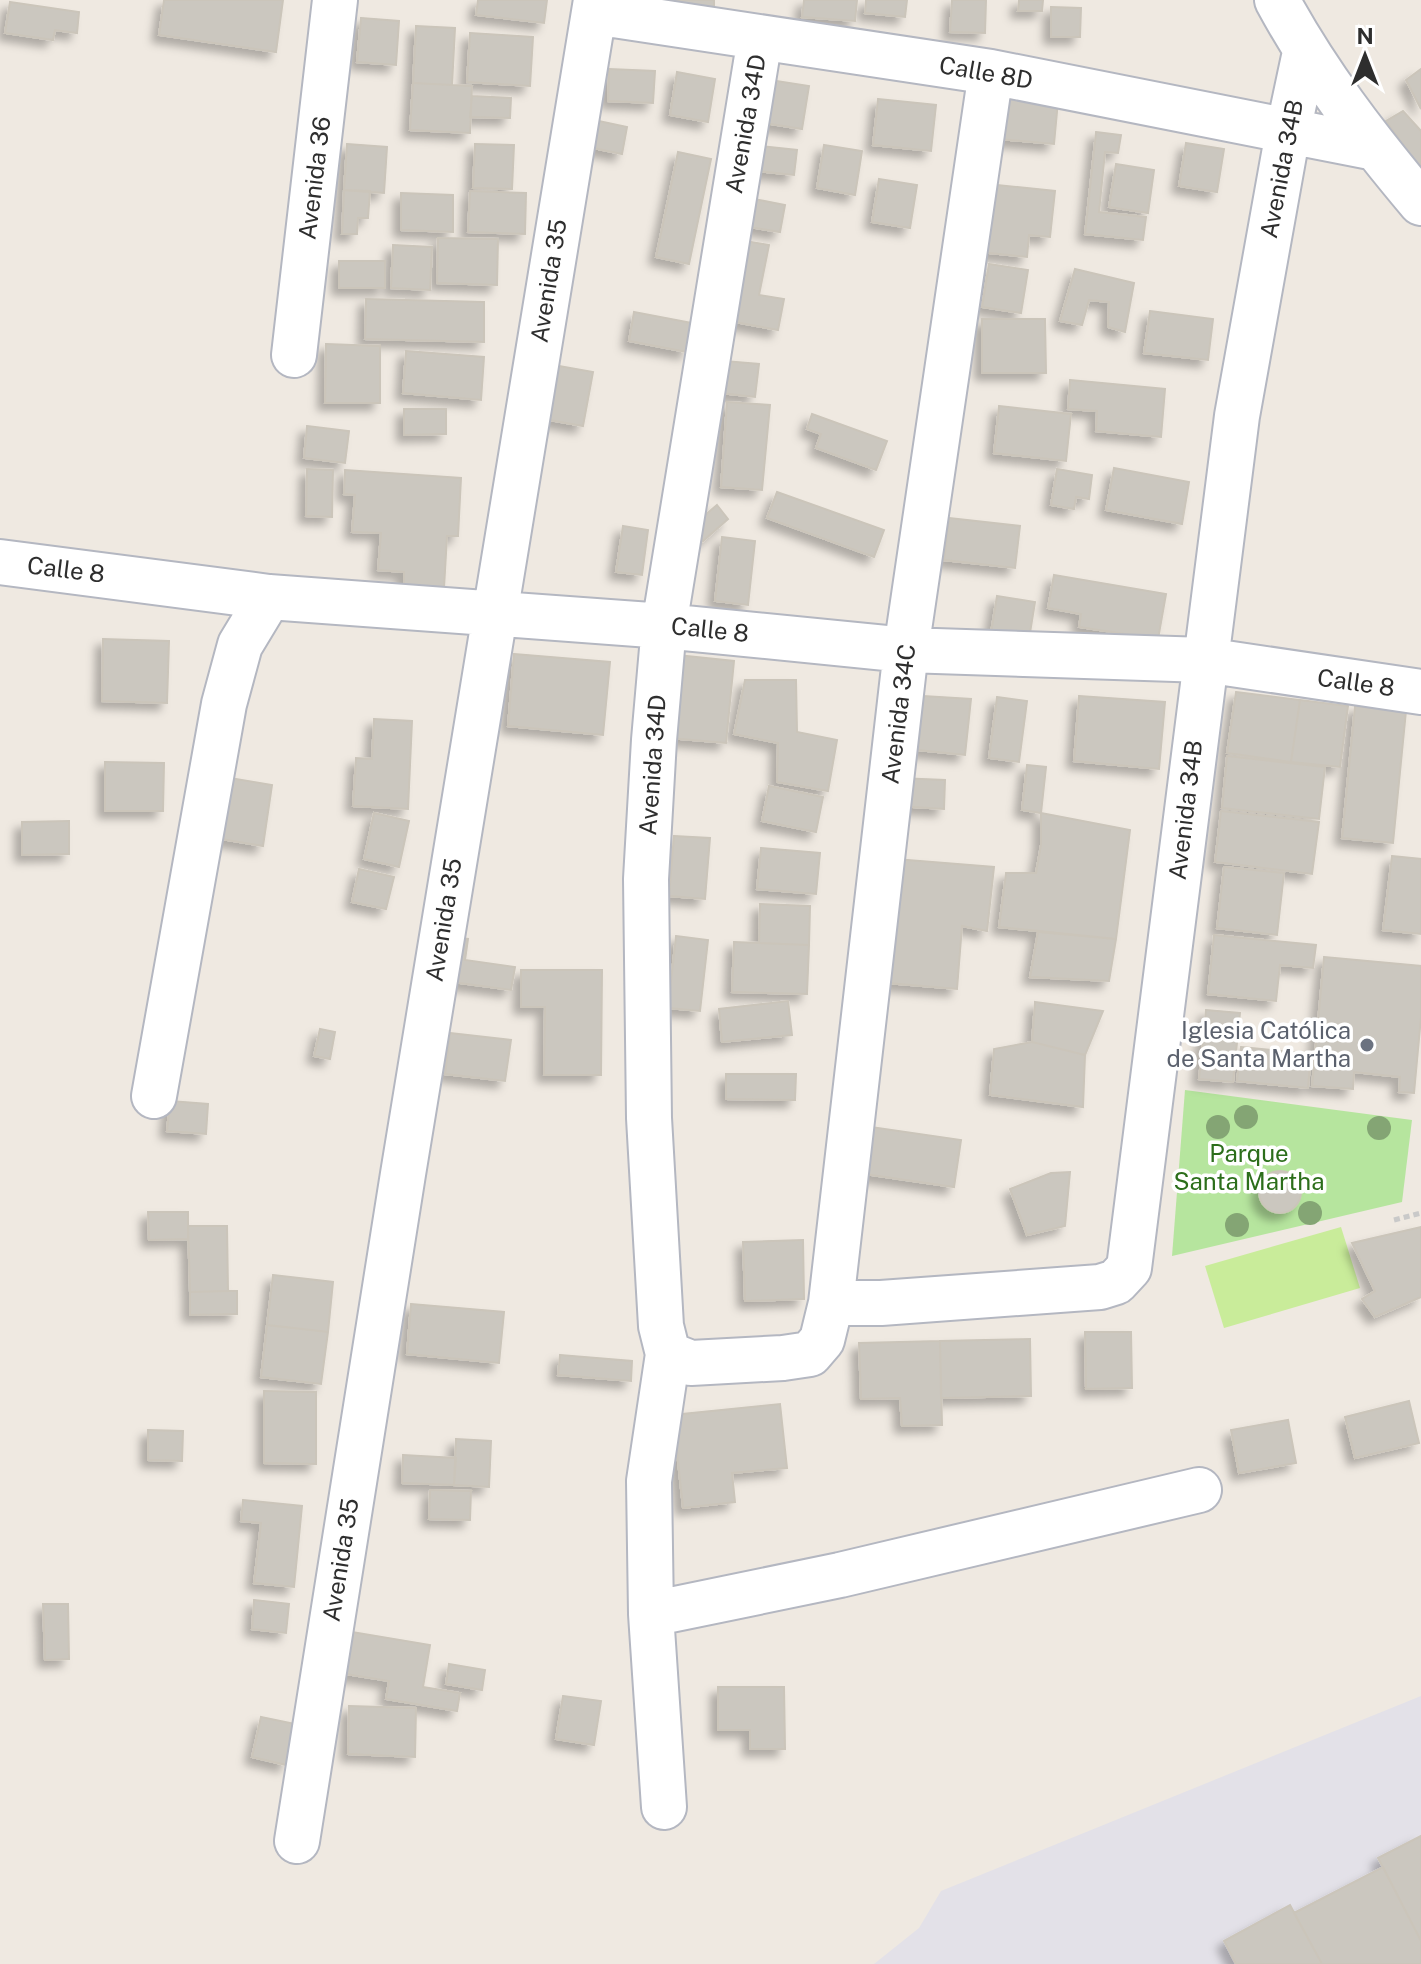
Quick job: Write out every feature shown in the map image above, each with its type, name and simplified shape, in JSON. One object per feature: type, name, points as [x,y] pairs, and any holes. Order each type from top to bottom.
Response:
[{"type":"street","name":"Avenida 36","points":[[294,355],[335,0]]},
{"type":"street","points":[[1277,0],[1305,52],[1375,148],[1421,203]]},
{"type":"street","name":"Calle 8D","points":[[595,6],[760,38],[991,72],[1375,148]]},
{"type":"street","name":"Avenida 35","points":[[297,1841],[595,6]]},
{"type":"street","name":"Avenida 34D","points":[[664,1807],[651,1614],[649,1481],[668,1354],[661,1326],[649,1118],[646,879],[664,626],[760,38]]},
{"type":"street","name":"Avenida 34B","points":[[831,1303],[881,1303],[1100,1287],[1116,1282],[1129,1268],[1237,416],[1305,52]]},
{"type":"street","name":"Avenida 34C","points":[[668,1354],[691,1363],[783,1358],[810,1354],[822,1340],[831,1303],[906,650],[991,72]]},
{"type":"street","name":"Calle 8","points":[[0,562],[269,597],[664,626],[906,650],[1205,660],[1421,692]]},
{"type":"street","points":[[154,1096],[224,704],[240,645],[269,597]]},
{"type":"street","points":[[651,1614],[840,1575],[1199,1490]]},
{"type":"path","points":[[1394,1220],[1421,1213]]},
{"type":"shaded area","points":[[1421,1696],[1421,1964],[874,1964],[919,1928],[941,1891]]},
{"type":"green space","name":"Parque Santa Martha","points":[[1185,1090],[1412,1120],[1402,1202],[1172,1256]]},
{"type":"green space","points":[[1341,1227],[1360,1288],[1224,1328],[1205,1266]]},
{"type":"building","points":[[164,0],[283,0],[276,52],[159,35]]},
{"type":"building","points":[[478,0],[547,0],[544,23],[476,15]]},
{"type":"building","points":[[638,0],[714,0],[714,8]]},
{"type":"building","points":[[804,0],[857,0],[855,21],[802,17]]},
{"type":"building","points":[[866,0],[907,0],[905,17],[865,13]]},
{"type":"building","points":[[952,0],[986,0],[985,33],[950,32]]},
{"type":"building","points":[[1019,0],[1043,0],[1042,11],[1018,11]]},
{"type":"building","points":[[10,2],[79,12],[77,33],[55,30],[53,40],[5,33]]},
{"type":"building","points":[[1051,7],[1081,8],[1080,37],[1051,37]]},
{"type":"building","points":[[361,18],[399,21],[396,65],[357,62]]},
{"type":"building","points":[[416,26],[455,28],[452,85],[413,83]]},
{"type":"building","points":[[470,33],[533,37],[530,86],[467,82]]},
{"type":"building","points":[[609,69],[655,71],[653,103],[608,101]]},
{"type":"building","points":[[1421,69],[1421,109],[1406,80]]},
{"type":"building","points":[[677,72],[715,79],[708,122],[670,115]]},
{"type":"building","points":[[770,80],[809,86],[802,129],[764,123]]},
{"type":"building","points":[[413,83],[472,86],[470,133],[410,130]]},
{"type":"building","points":[[990,94],[1058,101],[1054,144],[987,138]]},
{"type":"building","points":[[472,96],[511,98],[510,118],[470,117]]},
{"type":"building","points":[[878,99],[936,105],[931,151],[873,145]]},
{"type":"building","points":[[1403,111],[1421,131],[1421,170],[1386,121]]},
{"type":"building","points":[[594,120],[627,127],[622,154],[588,147]]},
{"type":"building","points":[[1096,132],[1121,135],[1118,153],[1105,152],[1099,212],[1146,217],[1143,240],[1085,234]]},
{"type":"building","points":[[1186,143],[1224,149],[1217,192],[1179,186]]},
{"type":"building","points":[[347,144],[387,147],[384,193],[344,190]]},
{"type":"building","points":[[475,144],[514,145],[512,189],[473,188]]},
{"type":"building","points":[[824,145],[862,151],[855,195],[817,188]]},
{"type":"building","points":[[760,146],[797,150],[794,175],[757,171]]},
{"type":"building","points":[[678,152],[711,159],[689,264],[656,257]]},
{"type":"building","points":[[1116,164],[1154,170],[1148,213],[1109,207]]},
{"type":"building","points":[[879,179],[917,185],[910,228],[872,222]]},
{"type":"building","points":[[987,184],[1055,191],[1050,237],[1029,235],[1027,257],[980,252]]},
{"type":"building","points":[[344,190],[370,191],[368,218],[358,218],[357,234],[342,234]]},
{"type":"building","points":[[470,191],[526,193],[525,234],[468,232]]},
{"type":"building","points":[[401,193],[453,195],[453,232],[401,230]]},
{"type":"building","points":[[754,199],[785,205],[780,232],[749,227]]},
{"type":"building","points":[[438,238],[498,239],[497,285],[437,283]]},
{"type":"building","points":[[739,240],[769,245],[759,295],[784,299],[778,330],[724,320]]},
{"type":"building","points":[[393,245],[432,247],[430,290],[391,288]]},
{"type":"building","points":[[339,261],[385,261],[385,288],[339,288]]},
{"type":"building","points":[[989,264],[1028,270],[1021,313],[982,307]]},
{"type":"building","points":[[1075,269],[1134,283],[1125,332],[1108,327],[1109,302],[1089,300],[1082,325],[1060,321]]},
{"type":"building","points":[[366,299],[484,302],[484,342],[365,339]]},
{"type":"building","points":[[1150,311],[1213,319],[1208,360],[1144,353]]},
{"type":"building","points":[[634,312],[692,323],[687,352],[629,341]]},
{"type":"building","points":[[982,319],[1045,319],[1046,373],[982,373]]},
{"type":"building","points":[[326,344],[380,346],[380,403],[325,403]]},
{"type":"building","points":[[406,351],[484,357],[481,400],[403,393]]},
{"type":"building","points":[[724,361],[759,364],[755,397],[721,393]]},
{"type":"building","points":[[559,366],[593,372],[583,426],[549,420]]},
{"type":"building","points":[[1070,380],[1165,389],[1161,437],[1096,431],[1097,411],[1068,409]]},
{"type":"building","points":[[727,402],[770,405],[762,490],[721,487]]},
{"type":"building","points":[[999,406],[1071,414],[1066,461],[994,453]]},
{"type":"building","points":[[404,409],[446,409],[446,434],[404,435]]},
{"type":"building","points":[[812,414],[887,441],[876,470],[816,448],[821,434],[807,429]]},
{"type":"building","points":[[307,426],[349,431],[345,463],[304,458]]},
{"type":"building","points":[[1114,468],[1189,482],[1182,524],[1106,510]]},
{"type":"building","points":[[307,469],[333,470],[332,517],[306,516]]},
{"type":"building","points":[[1057,469],[1092,475],[1089,499],[1076,497],[1074,509],[1051,505]]},
{"type":"building","points":[[345,470],[461,478],[458,536],[447,536],[444,588],[404,585],[404,572],[378,570],[381,533],[352,532],[355,495],[344,494]]},
{"type":"building","points":[[777,492],[884,530],[874,557],[767,518]]},
{"type":"building","points":[[717,505],[728,519],[703,541],[691,527]]},
{"type":"building","points":[[949,518],[1020,526],[1015,568],[944,560]]},
{"type":"building","points":[[623,526],[648,530],[642,575],[616,572]]},
{"type":"building","points":[[722,537],[755,541],[748,605],[715,601]]},
{"type":"building","points":[[1054,575],[1166,594],[1158,639],[1079,627],[1081,614],[1048,608]]},
{"type":"building","points":[[997,596],[1035,602],[1028,645],[990,639]]},
{"type":"building","points":[[103,639],[169,641],[167,703],[102,701]]},
{"type":"building","points":[[514,654],[610,662],[603,735],[508,726]]},
{"type":"building","points":[[677,655],[734,661],[726,743],[669,738]]},
{"type":"building","points":[[745,680],[796,680],[797,732],[837,740],[828,791],[777,782],[778,743],[734,734]]},
{"type":"building","points":[[1236,692],[1300,700],[1291,762],[1227,753]]},
{"type":"building","points":[[923,696],[971,699],[965,755],[918,750]]},
{"type":"building","points":[[1079,696],[1165,702],[1159,769],[1074,761]]},
{"type":"building","points":[[997,697],[1027,701],[1019,762],[989,758]]},
{"type":"building","points":[[1300,700],[1348,706],[1340,767],[1291,762]]},
{"type":"building","points":[[1355,706],[1406,711],[1393,843],[1342,838]]},
{"type":"building","points":[[374,719],[412,721],[408,809],[353,806],[356,758],[372,759]]},
{"type":"building","points":[[1227,756],[1325,767],[1319,819],[1222,808]]},
{"type":"building","points":[[105,762],[164,763],[163,811],[105,811]]},
{"type":"building","points":[[1027,765],[1046,767],[1041,813],[1022,810]]},
{"type":"building","points":[[224,777],[272,785],[263,846],[215,838]]},
{"type":"building","points":[[898,778],[945,780],[944,809],[897,806]]},
{"type":"building","points":[[769,786],[823,797],[816,832],[762,821]]},
{"type":"building","points":[[1221,811],[1319,822],[1312,874],[1215,862]]},
{"type":"building","points":[[374,813],[409,821],[399,867],[364,859]]},
{"type":"building","points":[[1041,813],[1130,830],[1116,939],[999,927],[1006,873],[1036,873],[1041,845]]},
{"type":"building","points":[[69,821],[69,854],[22,855],[22,822]]},
{"type":"building","points":[[674,836],[710,838],[705,899],[669,896]]},
{"type":"building","points":[[761,848],[820,853],[816,894],[757,889]]},
{"type":"building","points":[[1392,856],[1421,859],[1421,934],[1383,930]]},
{"type":"building","points":[[895,859],[994,867],[987,931],[962,926],[957,989],[875,982]]},
{"type":"building","points":[[1224,867],[1284,873],[1277,935],[1217,928]]},
{"type":"building","points":[[359,869],[394,877],[386,909],[352,902]]},
{"type":"building","points":[[760,904],[810,906],[809,945],[759,943]]},
{"type":"building","points":[[1038,932],[1116,939],[1109,981],[1030,977]]},
{"type":"building","points":[[1214,935],[1316,945],[1313,968],[1280,965],[1276,1001],[1208,994]]},
{"type":"building","points":[[676,936],[708,940],[700,1011],[668,1008]]},
{"type":"building","points":[[450,937],[468,939],[465,960],[515,967],[511,990],[444,981]]},
{"type":"building","points":[[734,942],[809,945],[807,994],[732,992]]},
{"type":"building","name":"Iglesia Católica de Santa Martha","points":[[1324,957],[1421,966],[1421,1017],[1414,1093],[1399,1092],[1400,1077],[1354,1072],[1353,1089],[1312,1086]]},
{"type":"building","points":[[521,970],[602,970],[601,1075],[544,1075],[545,1007],[521,1007]]},
{"type":"building","points":[[788,1001],[792,1035],[722,1042],[719,1009]]},
{"type":"building","points":[[1035,1002],[1103,1011],[1085,1055],[1032,1042]]},
{"type":"building","points":[[1206,1010],[1240,1013],[1233,1082],[1199,1079]]},
{"type":"building","points":[[320,1029],[335,1032],[330,1059],[314,1056]]},
{"type":"building","points":[[450,1033],[511,1040],[505,1081],[445,1074]]},
{"type":"building","points":[[1032,1042],[1085,1055],[1083,1107],[990,1095],[994,1049]]},
{"type":"building","points":[[1241,1047],[1311,1054],[1308,1088],[1237,1081]]},
{"type":"building","points":[[726,1074],[796,1074],[795,1100],[726,1099]]},
{"type":"building","points":[[170,1101],[208,1104],[206,1134],[167,1131]]},
{"type":"building","points":[[864,1126],[961,1140],[954,1187],[857,1173]]},
{"type":"building","points":[[1280,1171],[1295,1177],[1301,1192],[1295,1207],[1280,1213],[1265,1207],[1259,1192],[1265,1177]]},
{"type":"building","points":[[1070,1172],[1065,1226],[1027,1235],[1010,1189],[1051,1173]]},
{"type":"building","points":[[148,1212],[188,1212],[188,1239],[149,1240]]},
{"type":"building","points":[[188,1226],[227,1226],[228,1291],[190,1292]]},
{"type":"building","points":[[1421,1227],[1421,1297],[1375,1317],[1362,1299],[1375,1291],[1352,1243]]},
{"type":"building","points":[[803,1240],[804,1299],[745,1301],[743,1242]]},
{"type":"building","points":[[273,1275],[333,1282],[328,1332],[267,1325]]},
{"type":"building","points":[[237,1291],[237,1314],[190,1315],[190,1292]]},
{"type":"building","points":[[411,1304],[504,1312],[499,1363],[407,1354]]},
{"type":"building","points":[[267,1325],[328,1332],[321,1384],[261,1377]]},
{"type":"building","points":[[1085,1332],[1131,1332],[1132,1388],[1086,1389]]},
{"type":"building","points":[[1030,1339],[1031,1396],[941,1398],[940,1341]]},
{"type":"building","points":[[940,1341],[942,1425],[902,1426],[900,1398],[861,1399],[859,1343]]},
{"type":"building","points":[[560,1355],[632,1361],[631,1381],[558,1375]]},
{"type":"building","points":[[264,1391],[316,1392],[316,1464],[264,1463]]},
{"type":"building","points":[[1409,1401],[1419,1443],[1355,1458],[1345,1417]]},
{"type":"building","points":[[780,1404],[787,1468],[732,1473],[735,1502],[683,1508],[673,1415]]},
{"type":"building","points":[[1288,1420],[1296,1463],[1239,1473],[1231,1430]]},
{"type":"building","points":[[148,1430],[183,1431],[182,1461],[148,1460]]},
{"type":"building","points":[[456,1439],[491,1441],[489,1487],[454,1485]]},
{"type":"building","points":[[403,1455],[456,1458],[454,1485],[402,1483]]},
{"type":"building","points":[[430,1490],[471,1491],[470,1520],[429,1519]]},
{"type":"building","points":[[243,1500],[302,1506],[294,1587],[254,1583],[261,1523],[241,1521]]},
{"type":"building","points":[[254,1600],[289,1604],[286,1633],[252,1629]]},
{"type":"building","points":[[43,1604],[68,1604],[69,1659],[45,1660]]},
{"type":"building","points":[[346,1631],[430,1645],[423,1687],[460,1693],[457,1711],[386,1699],[389,1681],[339,1673]]},
{"type":"building","points":[[449,1664],[485,1670],[482,1690],[446,1684]]},
{"type":"building","points":[[718,1687],[784,1687],[785,1749],[750,1749],[750,1730],[718,1730]]},
{"type":"building","points":[[563,1696],[601,1701],[594,1745],[556,1739]]},
{"type":"building","points":[[349,1706],[416,1708],[415,1757],[348,1754]]},
{"type":"building","points":[[261,1717],[295,1724],[286,1765],[252,1757]]},
{"type":"building","points":[[1421,1836],[1421,1941],[1378,1858]]},
{"type":"building","points":[[1383,1867],[1421,1941],[1421,1964],[1322,1964],[1294,1913]]},
{"type":"building","points":[[1290,1905],[1322,1964],[1236,1964],[1224,1941]]},
{"type":"place","name":"Iglesia Católica de Santa Martha","points":[[1367,1045]]}]
